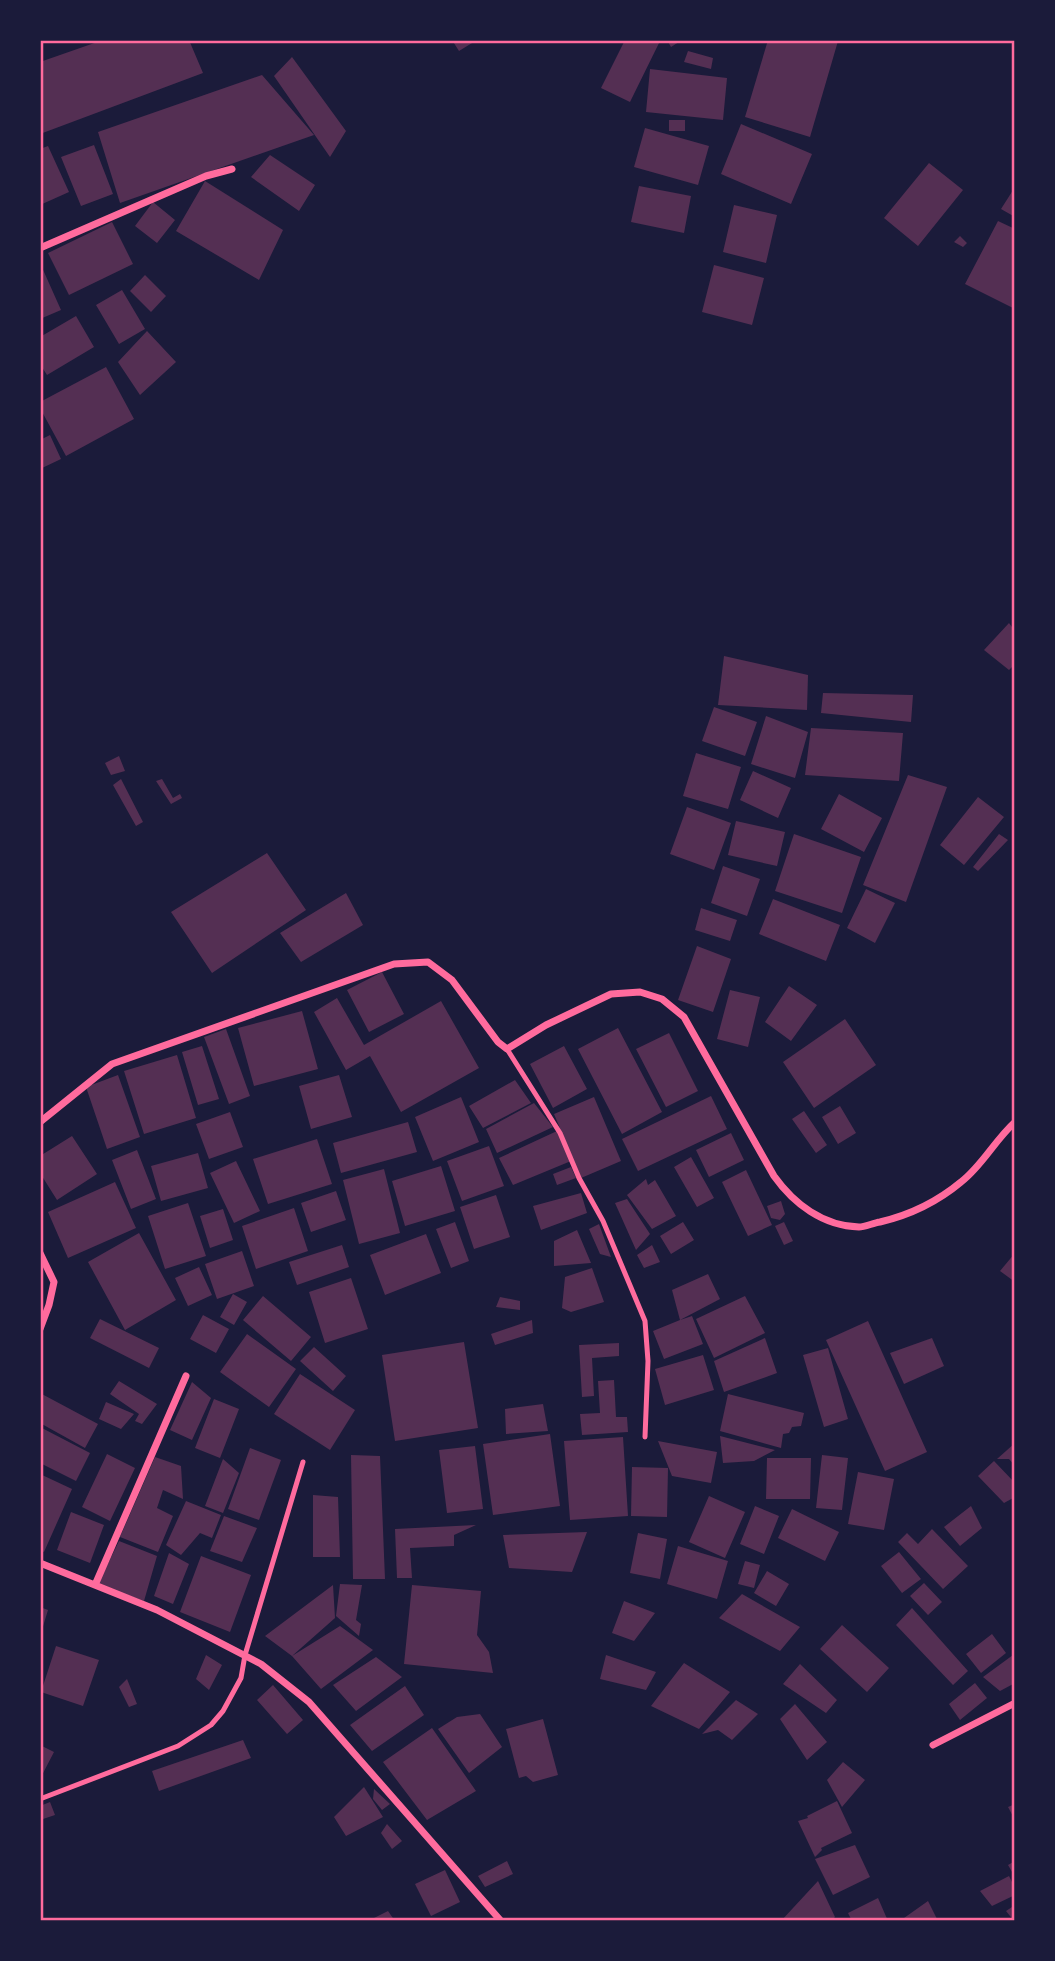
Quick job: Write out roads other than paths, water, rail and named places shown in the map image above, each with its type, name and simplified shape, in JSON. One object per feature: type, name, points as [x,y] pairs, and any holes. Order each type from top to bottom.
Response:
[{"type":"street","points":[[40,248],[206,176],[232,169]]},
{"type":"street","points":[[40,1122],[112,1064],[394,964],[428,962],[452,979],[498,1042],[507,1049],[546,1025],[611,994],[640,992],[662,999],[684,1017],[774,1176],[787,1194],[814,1215],[837,1222],[859,1227],[911,1214],[920,1209],[963,1181],[1015,1122]]},
{"type":"street","points":[[40,1253],[54,1282],[40,1329]]},
{"type":"street","points":[[95,1585],[186,1376]]},
{"type":"street","points":[[40,1563],[158,1610],[261,1664],[309,1702],[502,1921]]},
{"type":"street","points":[[933,1745],[1015,1703]]},
{"type":"lane","points":[[507,1049],[560,1133],[579,1178],[603,1221],[645,1321],[648,1361],[645,1437]]},
{"type":"lane","points":[[40,1799],[178,1746],[211,1725],[223,1711],[241,1678],[245,1655],[303,1462]]}]
